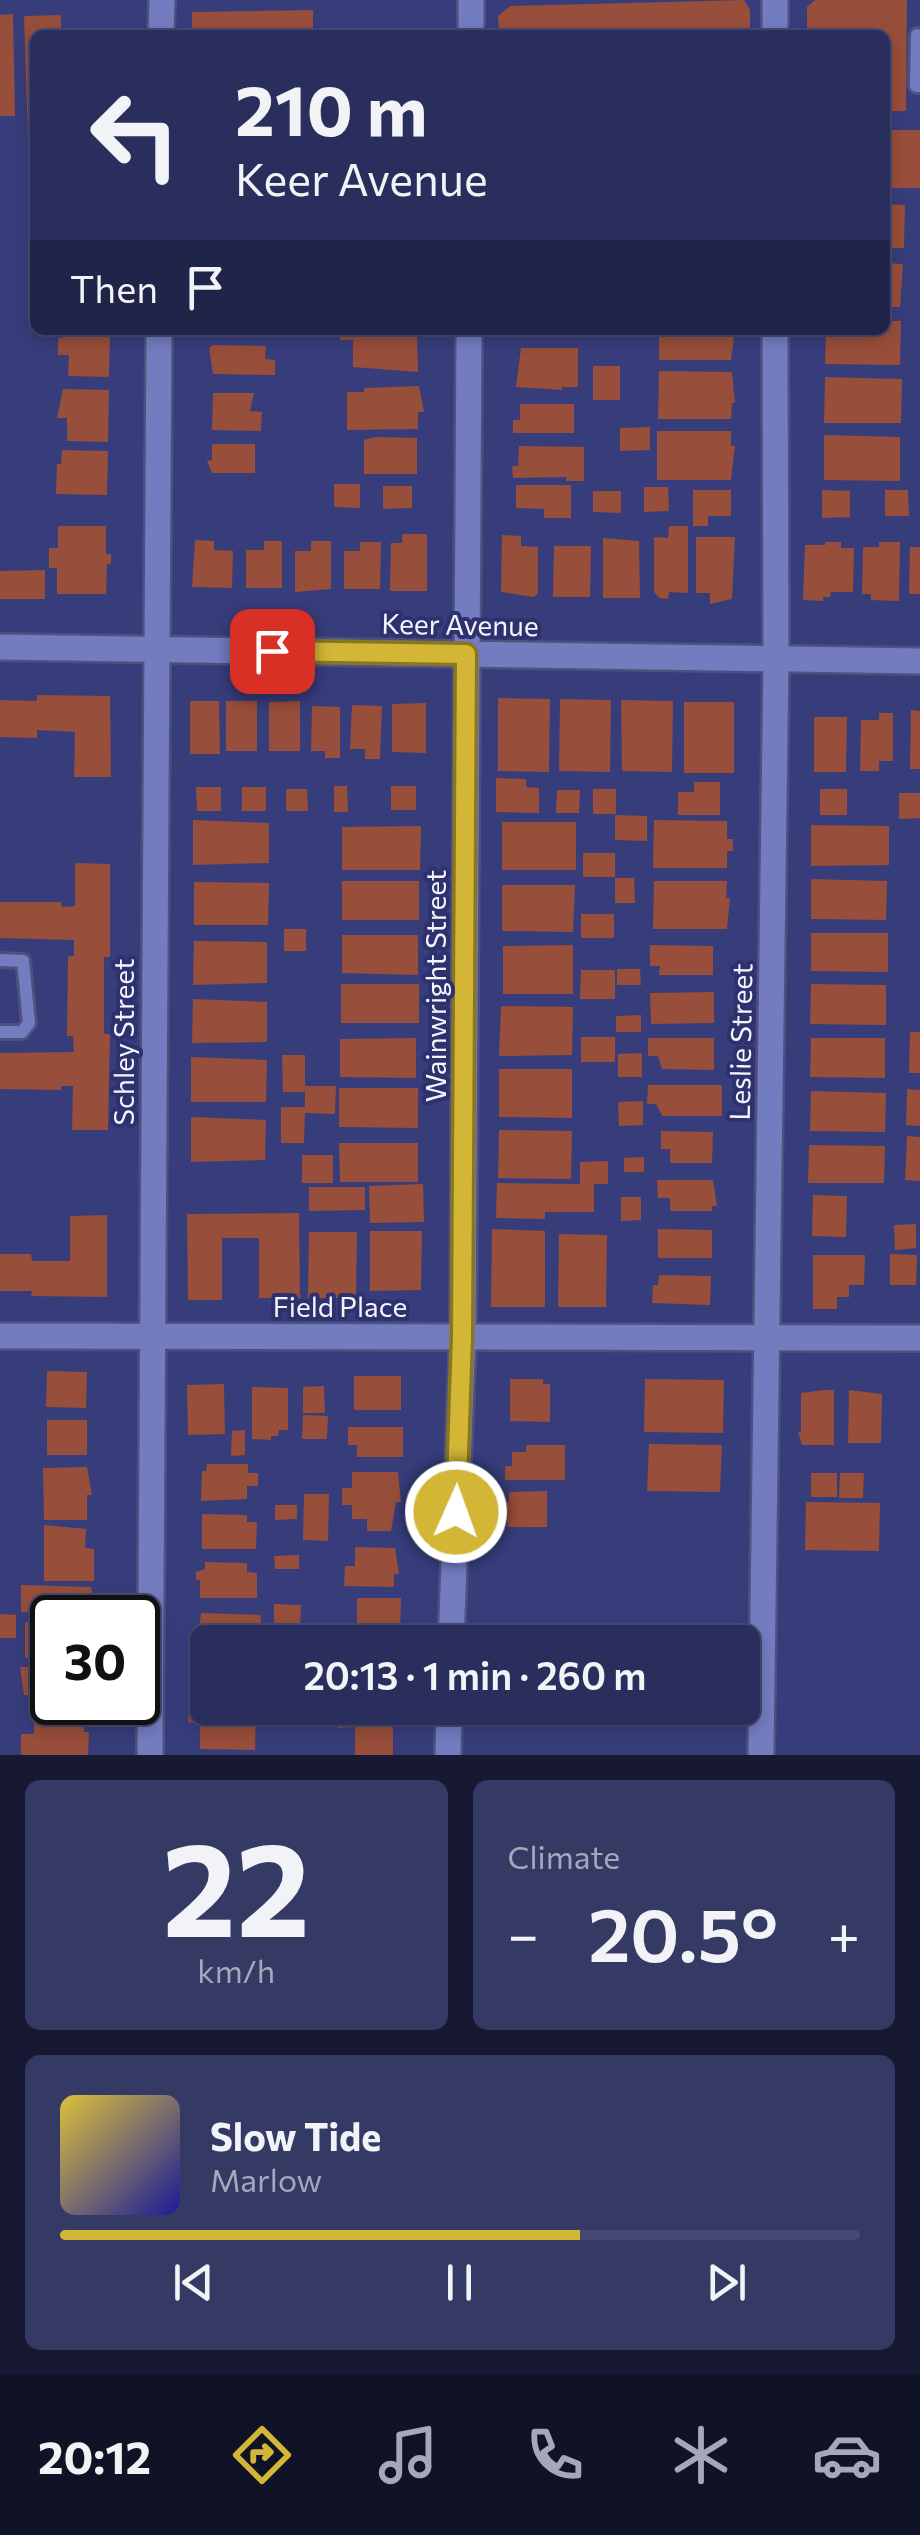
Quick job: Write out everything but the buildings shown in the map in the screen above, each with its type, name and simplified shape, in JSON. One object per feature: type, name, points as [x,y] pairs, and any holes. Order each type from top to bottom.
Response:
[{"type":"street","points":[[161,30],[162,0]]},
{"type":"street","points":[[471,0],[471,30]]},
{"type":"street","points":[[774,0],[774,30]]},
{"type":"street","name":"Schley Street","points":[[150,1755],[159,335]]},
{"type":"street","name":"Wainwright Street","points":[[453,1625],[462,1336],[469,335]]},
{"type":"street","name":"Leslie Street","points":[[762,1755],[776,659],[775,335]]},
{"type":"street","name":"Keer Avenue","points":[[0,647],[920,661]]},
{"type":"street","name":"Field Place","points":[[0,1336],[920,1338]]},
{"type":"street","points":[[448,1755],[449,1725]]},
{"type":"lane","points":[[920,36],[916,86],[920,86]]},
{"type":"lane","points":[[0,960],[23,961],[29,1024],[22,1032],[0,1032]]},
{"type":"route","points":[[272,651],[466,654],[462,1336],[456,1512]]}]
